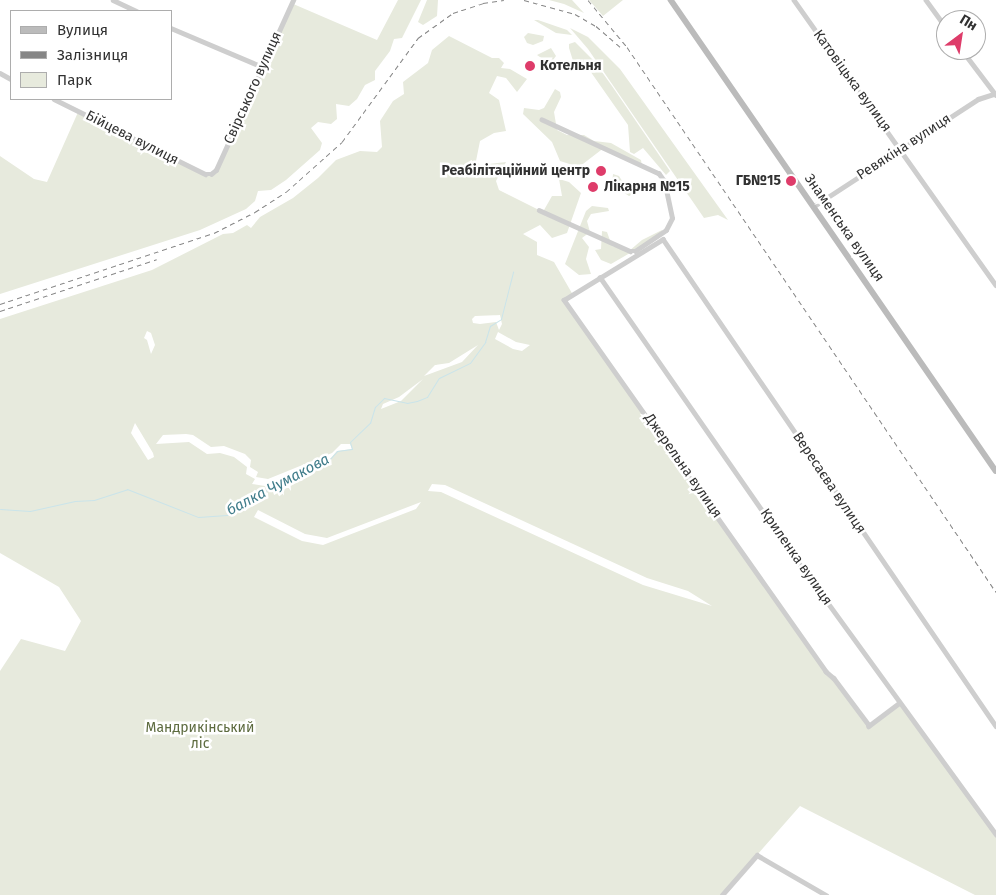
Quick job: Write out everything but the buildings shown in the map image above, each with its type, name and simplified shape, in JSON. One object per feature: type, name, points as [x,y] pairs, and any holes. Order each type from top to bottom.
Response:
[{"type":"main road","name":"Знаменська вулиця","points":[[671,0],[996,471]]},
{"type":"street","points":[[113,0],[135,10]]},
{"type":"street","name":"Свірського вулиця","points":[[211,174],[216,170],[293,0]]},
{"type":"street","name":"Катовіцька вулиця","points":[[794,0],[996,284]]},
{"type":"street","points":[[926,0],[936,14]]},
{"type":"street","points":[[172,28],[263,67]]},
{"type":"street","points":[[970,60],[995,94]]},
{"type":"street","name":"Ревякіна вулиця","points":[[814,206],[978,99],[995,94]]},
{"type":"street","name":"Бійцева вулиця","points":[[56,100],[205,174],[211,174]]},
{"type":"street","points":[[539,210],[630,251],[634,251],[670,225],[664,181],[659,174],[542,120]]},
{"type":"street","name":"Джерельна вулиця","points":[[663,239],[564,300],[826,672],[834,679],[869,726],[900,703]]},
{"type":"street","name":"Вересаєва вулиця","points":[[663,239],[996,726]]},
{"type":"street","points":[[623,263],[630,251]]},
{"type":"street","name":"Криленка вулиця","points":[[600,277],[900,703],[996,834]]},
{"type":"street","points":[[722,895],[756,854],[826,895]]},
{"type":"green space","points":[[398,0],[421,0],[402,38],[394,39],[390,51],[375,71],[375,80],[365,85],[357,99],[349,106],[336,104],[337,119],[331,124],[318,122],[311,128],[322,143],[320,150],[286,180],[271,190],[258,191],[255,201],[246,209],[200,230],[0,294],[0,156],[34,179],[47,182],[79,110],[205,174],[216,170],[291,3],[377,40]]},
{"type":"green space","points":[[427,0],[438,0],[437,16],[423,25],[418,22]]},
{"type":"green space","points":[[549,0],[572,0],[584,13],[564,4]]},
{"type":"green space","points":[[589,0],[623,0],[603,16]]},
{"type":"green space","points":[[534,20],[567,30],[572,35],[556,33]]},
{"type":"green space","points":[[570,28],[588,37],[620,69],[728,220],[718,215],[704,218],[588,49]]},
{"type":"green space","points":[[528,33],[544,36],[543,41],[533,45],[527,43],[524,37]]},
{"type":"green space","name":"Мандрикінський ліс","points":[[449,36],[492,58],[499,58],[504,63],[501,68],[510,69],[527,79],[517,92],[506,78],[497,76],[489,93],[499,100],[506,131],[494,133],[480,141],[476,161],[480,165],[506,162],[496,181],[499,190],[537,209],[544,210],[552,196],[562,196],[559,179],[569,182],[581,193],[567,233],[552,238],[540,225],[523,234],[537,242],[537,255],[554,262],[573,295],[565,299],[826,672],[869,726],[900,704],[996,834],[996,895],[975,895],[800,806],[722,895],[0,895],[0,671],[21,639],[65,651],[81,621],[59,587],[0,553],[0,319],[152,270],[223,234],[233,233],[247,225],[251,228],[260,217],[293,198],[318,178],[336,160],[360,151],[377,152],[382,147],[380,121],[393,101],[404,94],[403,82],[428,63],[432,50]],"holes":[[[500,315],[502,324],[499,330],[496,322],[480,324],[473,323],[472,319],[475,316]],[[147,331],[151,333],[155,345],[151,354],[147,340],[144,338]],[[498,332],[516,342],[530,345],[522,351],[513,349],[495,339]],[[478,345],[462,362],[424,376],[435,365],[449,363]],[[423,379],[401,401],[381,409],[383,404],[399,397]],[[135,423],[153,453],[154,457],[148,460],[131,433]],[[163,435],[193,435],[211,447],[224,446],[245,454],[251,460],[250,467],[258,472],[256,477],[268,479],[332,453],[341,444],[350,444],[352,449],[337,451],[329,460],[265,486],[252,484],[255,479],[246,474],[247,467],[234,457],[220,453],[207,454],[189,442],[156,444]],[[432,484],[445,485],[647,578],[688,591],[712,606],[643,585],[441,492],[428,491]],[[421,502],[416,509],[323,545],[302,541],[254,517],[258,510],[305,534],[327,538]]]},
{"type":"green space","points":[[575,42],[594,61],[612,86],[670,171],[666,175],[643,148],[634,154],[630,152],[628,125],[585,64],[574,64],[569,44]]},
{"type":"green space","points":[[551,48],[556,56],[550,64],[537,55]]},
{"type":"green space","points":[[555,89],[560,92],[561,97],[554,112],[557,130],[567,135],[584,135],[594,141],[611,143],[641,160],[642,166],[605,147],[579,167],[560,161],[552,142],[523,114],[524,108],[539,110],[544,108]]},
{"type":"green space","points":[[613,174],[619,176],[624,184],[635,185],[638,190],[629,196],[612,185]]},
{"type":"green space","points":[[592,206],[608,208],[609,211],[591,214],[587,221],[590,232],[582,238],[589,247],[586,259],[591,274],[579,275],[565,264],[586,211]]},
{"type":"green space","points":[[662,230],[661,235],[611,264],[601,260],[595,250],[601,249],[602,231],[607,232],[612,246],[629,251],[642,240]]},
{"type":"waterway","name":"балка Чумакова","points":[[0,509],[30,511],[75,501],[94,500],[127,489],[198,517],[227,515],[255,496],[329,460],[337,451],[352,449],[350,442],[370,423],[375,407],[384,398],[407,403],[427,397],[439,378],[470,363],[485,342],[490,326],[501,319],[513,272]]},
{"type":"railway","points":[[0,304],[214,233],[255,212],[286,192],[342,142],[418,38],[453,13],[483,3],[504,0]]},
{"type":"railway","points":[[524,0],[575,14],[596,26],[620,47]]},
{"type":"railway","points":[[588,0],[627,47],[996,592]]},
{"type":"railway","points":[[0,311],[157,259]]},
{"type":"place","name":"Котельня","points":[[530,66]]},
{"type":"place","name":"Реабілітаційний центр","points":[[601,171]]},
{"type":"place","name":"ГБ№15","points":[[791,181]]},
{"type":"place","name":"Лікарня №15","points":[[593,187]]}]
